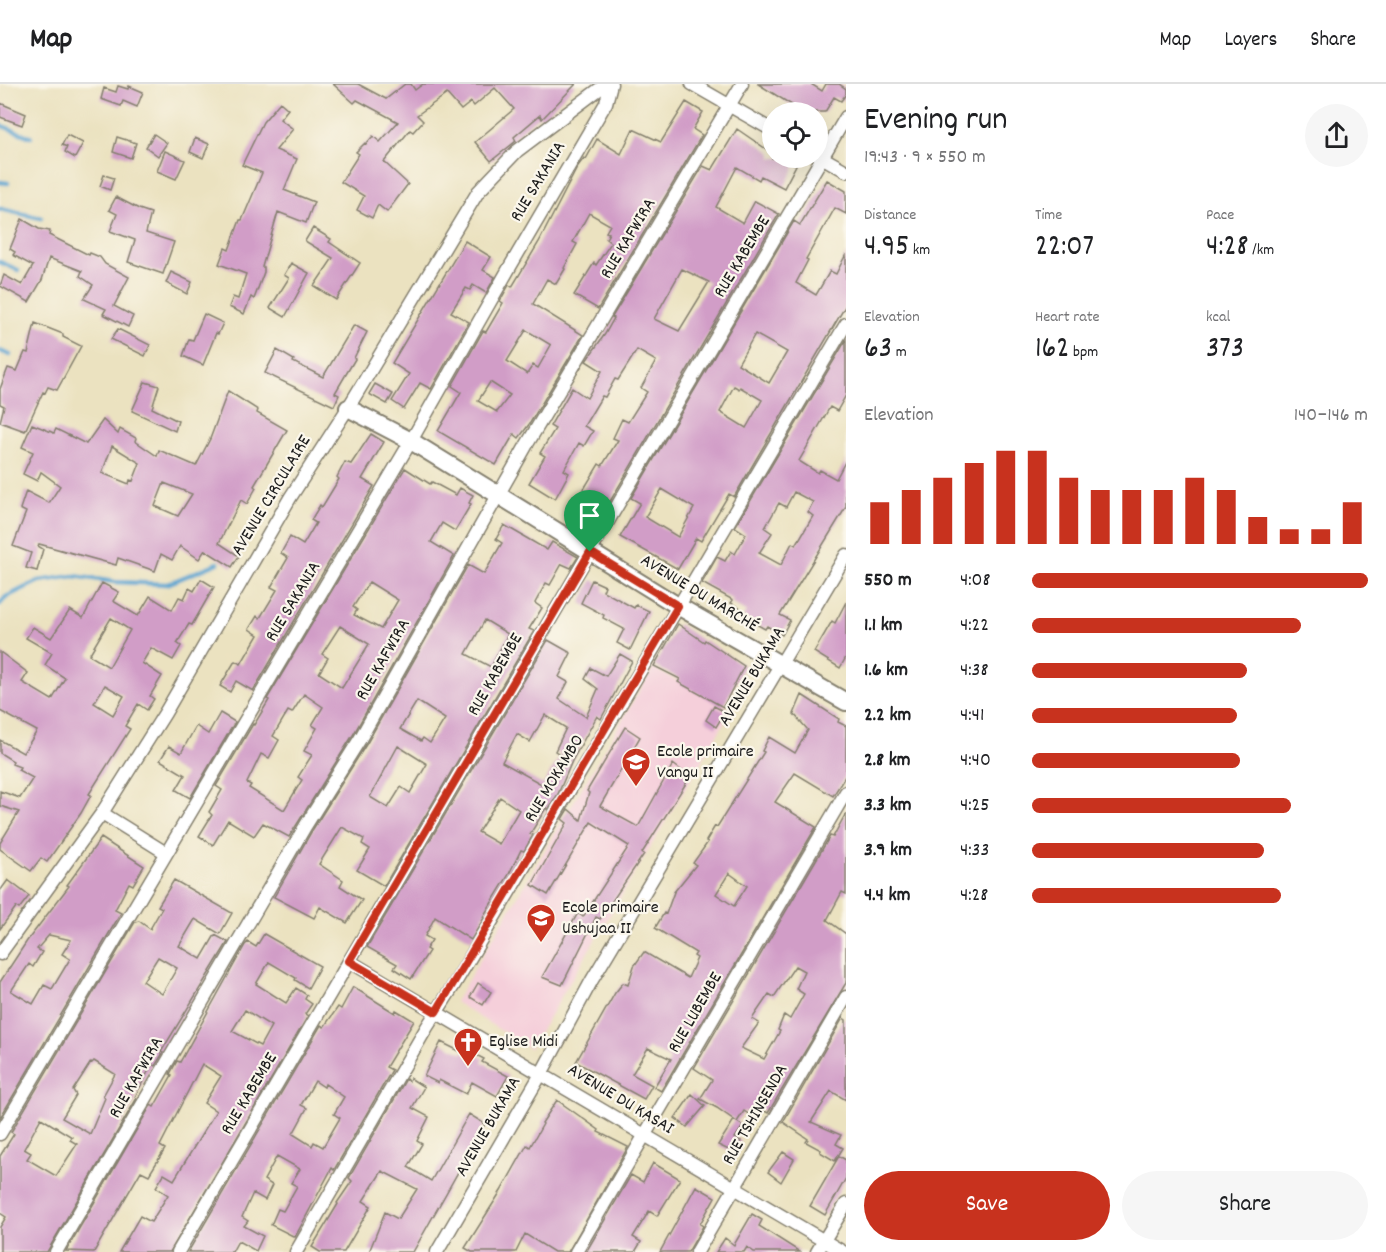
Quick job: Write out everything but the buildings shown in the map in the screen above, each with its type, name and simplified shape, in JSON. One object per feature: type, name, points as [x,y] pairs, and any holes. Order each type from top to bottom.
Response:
[{"type":"street","name":"AVENUE CIRCULAIRE","points":[[0,954],[102,813],[478,192],[517,151],[606,84]]},
{"type":"street","name":"RUE SAKANIA","points":[[0,1134],[411,441],[606,103],[611,84]]},
{"type":"street","points":[[692,84],[762,124]]},
{"type":"street","name":"RUE KAFWIRA","points":[[56,1252],[306,825],[360,739],[498,495],[742,84]]},
{"type":"street","name":"RUE KABEMBE","points":[[828,145],[846,117]]},
{"type":"street","points":[[828,161],[846,171]]},
{"type":"street","name":"RUE KABEMBE","points":[[178,1252],[814,168]]},
{"type":"street","name":"RUE MOKAMBO","points":[[296,1252],[436,1012],[846,324]]},
{"type":"street","name":"AVENUE DU MARCHÉ","points":[[348,408],[411,441],[678,606],[846,702]]},
{"type":"street","name":"AVENUE BUKAMA","points":[[437,1252],[609,950],[846,555]]},
{"type":"street","name":"RUE LUBEMBE","points":[[576,1252],[846,792]]},
{"type":"street","points":[[102,813],[166,853]]},
{"type":"street","name":"AVENUE DU KASAI","points":[[349,961],[843,1252]]},
{"type":"street","name":"RUE TSHINSENDA","points":[[697,1252],[846,997]]},
{"type":"street","points":[[817,1252],[846,1204]]},
{"type":"shaded area","points":[[653,668],[732,710],[530,1049],[455,1002]]},
{"type":"waterway","points":[[0,125],[31,137]]},
{"type":"waterway","points":[[0,182],[8,183]]},
{"type":"waterway","points":[[0,209],[41,218]]},
{"type":"waterway","points":[[0,262],[18,270]]},
{"type":"waterway","points":[[0,351],[10,355]]},
{"type":"waterway","points":[[0,604],[6,597],[39,581],[74,576],[115,582],[167,584],[218,563]]},
{"type":"place","name":"Ecole primaire Vangu II","points":[[636,788]]},
{"type":"place","name":"Ecole primaire Ushujaa II","points":[[541,944]]},
{"type":"place","name":"Eglise Midi","points":[[468,1068]]},
{"type":"route","points":[[590,552],[678,606],[436,1012],[349,961],[590,552]]}]
